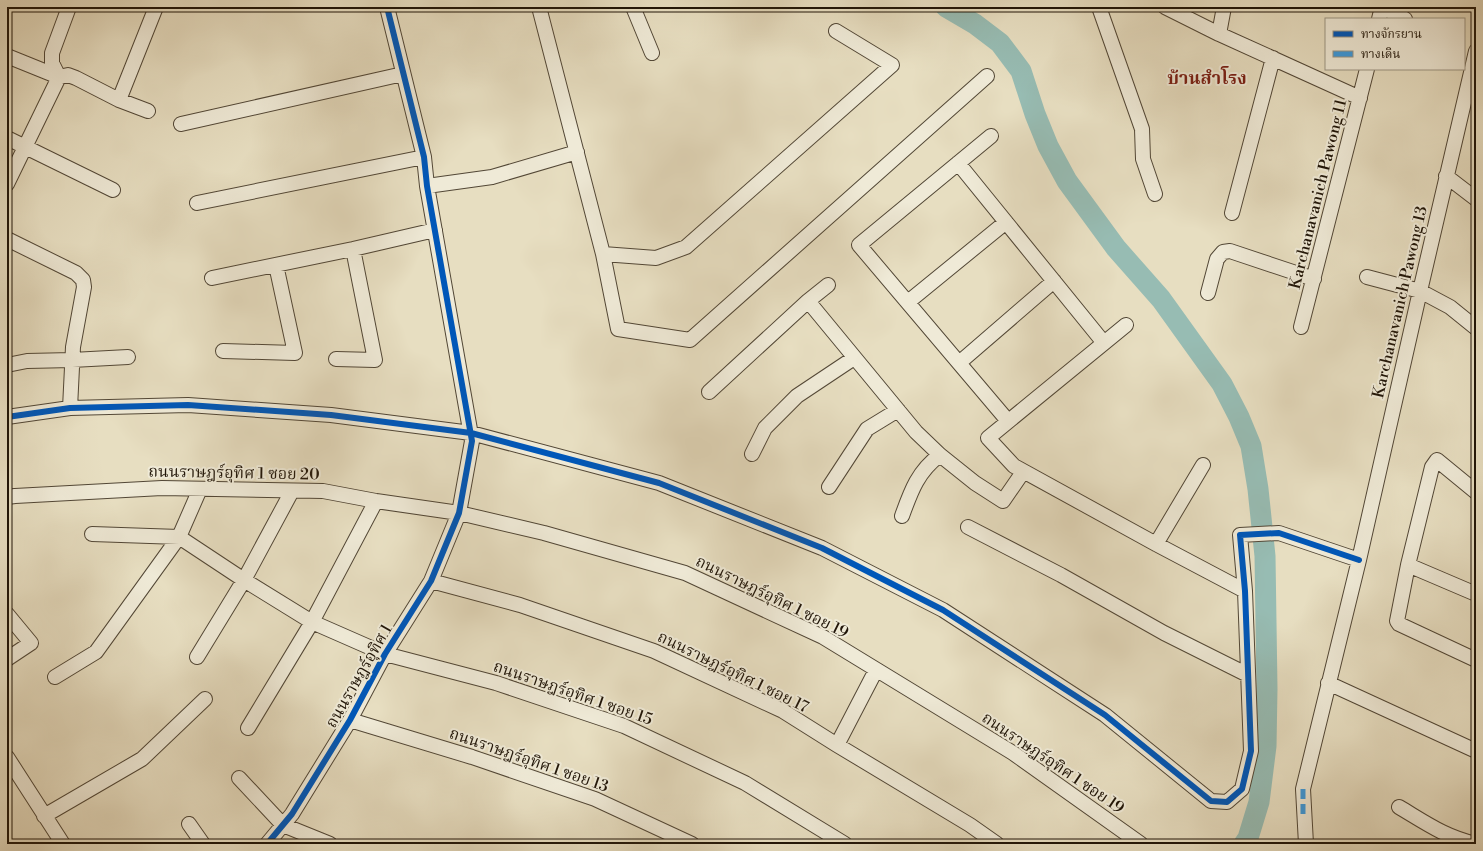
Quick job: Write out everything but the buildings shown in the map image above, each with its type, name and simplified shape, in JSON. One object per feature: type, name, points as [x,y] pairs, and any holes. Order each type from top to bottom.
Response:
[{"type":"street","points":[[59,77],[52,63],[52,53],[69,7]]},
{"type":"street","points":[[119,100],[156,7]]},
{"type":"street","name":"ถนนราษฎร์อุทิศ 1","points":[[267,844],[292,814],[350,720],[385,654],[431,582],[459,513],[472,441],[427,186],[424,157],[387,7]]},
{"type":"street","points":[[539,7],[603,254],[618,329],[690,340],[987,76]]},
{"type":"street","points":[[633,7],[652,53]]},
{"type":"street","points":[[1099,7],[1142,129],[1143,159],[1155,194]]},
{"type":"street","points":[[1164,7],[1219,34],[1360,98]]},
{"type":"street","points":[[1219,34],[1224,7]]},
{"type":"street","points":[[1379,18],[1382,7],[1403,18]]},
{"type":"street","points":[[603,254],[656,258],[686,247],[892,65],[836,31]]},
{"type":"street","name":"Karchanavanich Pawong 13","points":[[1306,844],[1303,818],[1303,789],[1359,560],[1446,176],[1472,90],[1472,53]]},
{"type":"street","points":[[7,56],[59,77],[68,76],[76,78],[119,100],[148,111]]},
{"type":"street","points":[[1232,213],[1272,58]]},
{"type":"street","name":"Karchanavanich Pawong 11","points":[[1301,327],[1367,70]]},
{"type":"street","points":[[181,124],[403,74]]},
{"type":"street","points":[[7,184],[59,77]]},
{"type":"street","points":[[991,136],[859,245],[1008,421]]},
{"type":"street","points":[[7,138],[113,190]]},
{"type":"street","points":[[427,186],[492,177],[577,152]]},
{"type":"street","points":[[197,203],[424,157]]},
{"type":"street","points":[[958,164],[1104,342]]},
{"type":"street","points":[[1446,176],[1476,199]]},
{"type":"street","points":[[908,302],[1006,222]]},
{"type":"street","points":[[212,278],[353,249],[435,230]]},
{"type":"street","points":[[7,239],[76,273],[83,280],[84,287],[73,347],[70,408]]},
{"type":"street","points":[[336,359],[375,360],[353,249]]},
{"type":"street","points":[[1208,293],[1217,259],[1223,252],[1230,251],[1314,279]]},
{"type":"street","points":[[223,351],[295,354],[276,265]]},
{"type":"street","points":[[1367,277],[1420,291],[1450,307],[1476,328]]},
{"type":"street","points":[[959,363],[1054,281]]},
{"type":"street","points":[[709,392],[808,301],[828,285]]},
{"type":"street","points":[[808,301],[916,432],[940,455],[975,483],[1003,501],[1023,472]]},
{"type":"street","points":[[1126,325],[988,438],[1014,466],[1023,472],[1245,591]]},
{"type":"street","points":[[7,365],[27,361],[72,360],[128,356]]},
{"type":"street","points":[[752,454],[765,428],[797,396],[854,358]]},
{"type":"street","points":[[7,417],[70,408],[188,405],[331,415],[471,433],[659,483],[822,548],[943,610],[1105,715],[1211,801],[1227,802],[1242,789],[1251,751],[1245,591],[1240,535],[1280,533],[1359,560]]},
{"type":"street","points":[[829,486],[867,429],[898,410]]},
{"type":"street","points":[[902,516],[913,485],[928,464],[940,455]]},
{"type":"street","points":[[1476,492],[1437,460],[1432,468],[1408,565],[1397,621],[1399,624],[1476,660]]},
{"type":"street","points":[[1156,544],[1203,465]]},
{"type":"street","name":"ถนนราษฎร์อุทิศ 1 ซอย 20","points":[[7,497],[162,488],[323,491],[376,501],[459,513]]},
{"type":"street","points":[[56,677],[96,652],[179,537],[200,489]]},
{"type":"street","points":[[197,657],[244,580],[292,491]]},
{"type":"street","points":[[248,728],[312,622],[376,501]]},
{"type":"street","name":"ถนนราษฎร์อุทิศ 1 ซอย 19","points":[[459,513],[544,533],[685,573],[823,637],[1013,753],[1141,844]]},
{"type":"street","points":[[968,526],[1164,633],[1248,675]]},
{"type":"street","points":[[92,534],[179,537]]},
{"type":"street","name":"ถนนราษฎร์อุทิศ 1 ซอย 15","points":[[179,537],[244,580],[312,622],[385,654],[496,683],[624,726],[745,783],[845,844]]},
{"type":"street","points":[[1408,565],[1476,594]]},
{"type":"street","name":"ถนนราษฎร์อุทิศ 1 ซอย 17","points":[[431,582],[520,606],[654,651],[783,711],[837,746],[970,825],[997,844]]},
{"type":"street","points":[[7,614],[30,643],[7,659]]},
{"type":"street","points":[[837,746],[876,670]]},
{"type":"street","points":[[1328,682],[1476,751]]},
{"type":"street","points":[[44,816],[142,759],[205,699]]},
{"type":"street","name":"ถนนราษฎร์อุทิศ 1 ซอย 13","points":[[350,720],[472,757],[595,799],[692,844]]},
{"type":"street","points":[[7,757],[63,844]]},
{"type":"street","points":[[239,778],[283,825],[330,844]]},
{"type":"street","points":[[1399,807],[1440,832],[1460,840],[1476,844]]},
{"type":"street","points":[[189,824],[203,844]]},
{"type":"waterway","points":[[946,7],[975,24],[1000,43],[1021,71],[1035,114],[1048,146],[1067,181],[1116,248],[1161,299],[1222,384],[1239,417],[1251,446],[1258,489],[1265,556],[1267,689],[1266,746],[1259,802],[1248,838],[1244,844]]},
{"type":"marked path","points":[[1303,789],[1303,818]]},
{"type":"cycle path","points":[[267,844],[292,814],[350,720],[385,654],[431,581],[459,513],[472,441],[427,186],[424,157],[387,7]]},
{"type":"cycle path","points":[[7,417],[70,408],[188,405],[331,415],[471,433],[659,483],[822,548],[943,610],[1105,715],[1211,801],[1227,802],[1242,789],[1251,751],[1245,591],[1240,535],[1279,533],[1359,560]]},
{"type":"district","name":"บ้านสำโรง","points":[[1207,78]]}]
